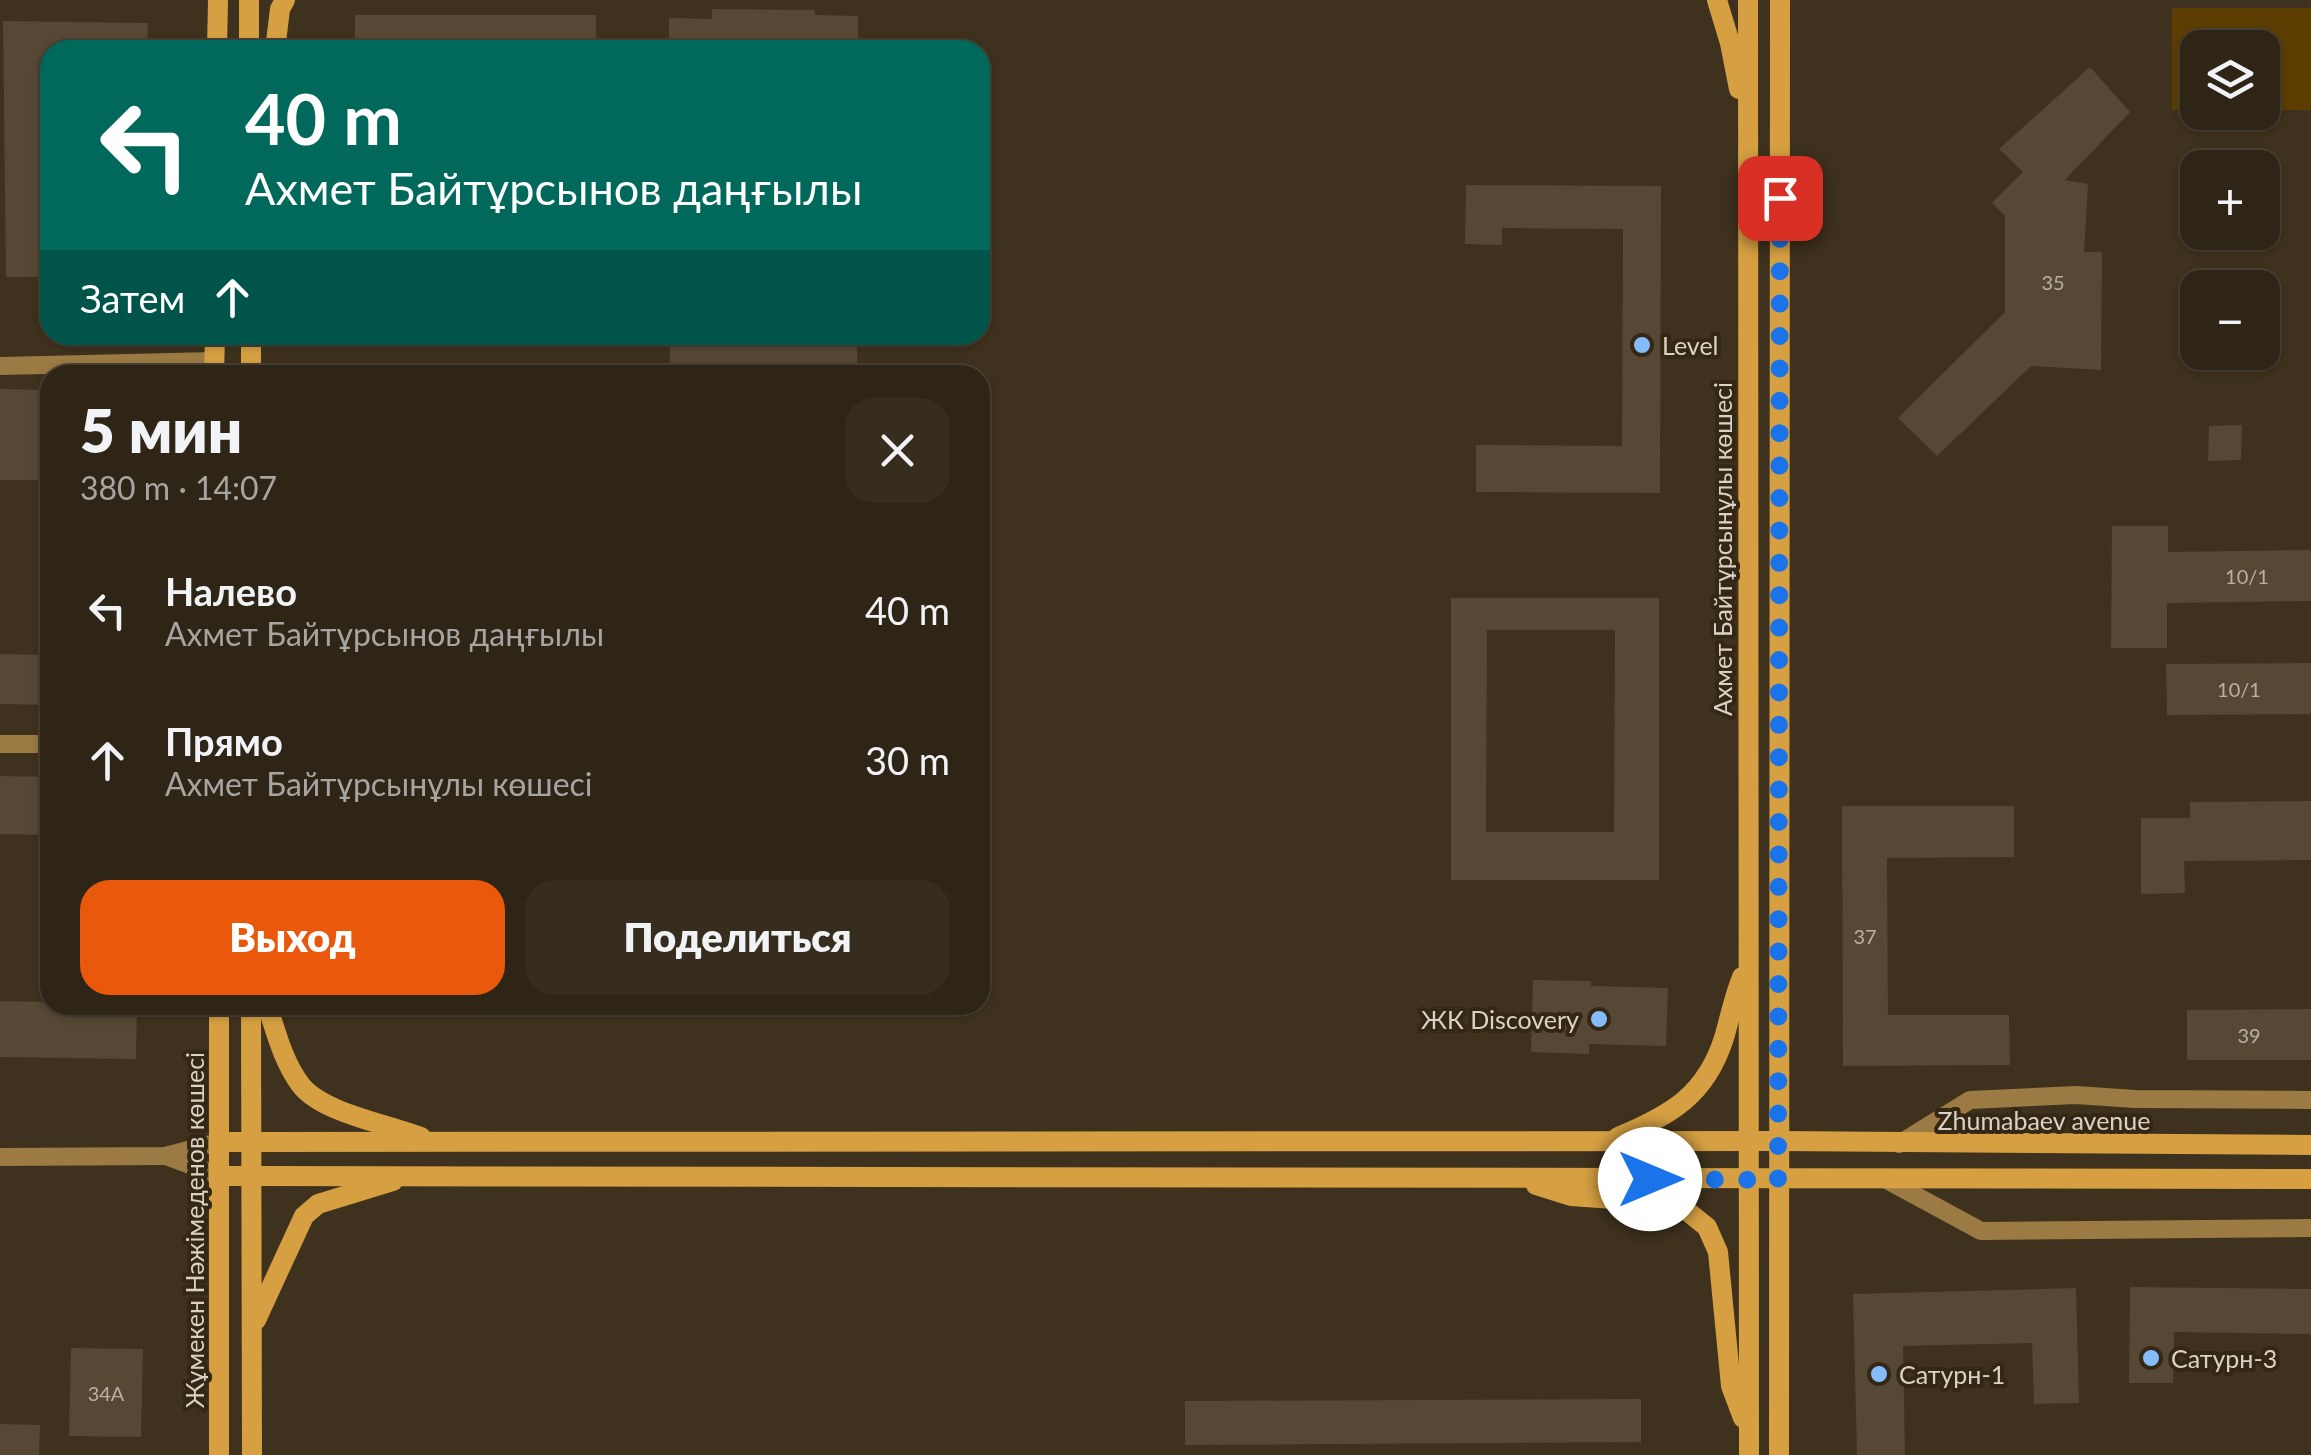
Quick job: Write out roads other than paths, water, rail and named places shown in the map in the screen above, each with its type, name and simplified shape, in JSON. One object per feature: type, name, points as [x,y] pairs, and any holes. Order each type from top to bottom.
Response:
[{"type":"main road","points":[[218,0],[218,40]]},
{"type":"main road","points":[[249,0],[249,40]]},
{"type":"main road","points":[[276,40],[285,0]]},
{"type":"main road","points":[[1717,0],[1730,43],[1748,136]]},
{"type":"main road","name":"Ахмет Байтұрсынұлы көшесі","points":[[1748,0],[1749,1444]]},
{"type":"main road","points":[[1779,1455],[1780,0]]},
{"type":"main road","points":[[1606,1142],[1667,1116],[1704,1083],[1723,1041],[1747,966]]},
{"type":"main road","name":"Жұмекен Нәжімеденов көшесі","points":[[219,1015],[219,1455]]},
{"type":"main road","points":[[251,1015],[252,1455]]},
{"type":"main road","points":[[270,1015],[283,1055],[302,1088],[322,1103],[432,1142]]},
{"type":"main road","name":"Zhumabaev avenue","points":[[219,1142],[1778,1141],[2311,1146]]},
{"type":"main road","points":[[220,1176],[2311,1179]]},
{"type":"main road","points":[[252,1331],[304,1216],[318,1204],[373,1190],[405,1176]]},
{"type":"main road","points":[[1515,1179],[1571,1196],[1656,1202],[1687,1211],[1707,1227],[1718,1252],[1731,1386],[1749,1444]]},
{"type":"street","points":[[0,366],[40,366]]},
{"type":"street","points":[[0,744],[40,744]]},
{"type":"street","points":[[1898,1144],[1970,1100],[2076,1096],[2311,1100]]},
{"type":"street","points":[[0,1157],[166,1156],[219,1142]]},
{"type":"street","points":[[166,1156],[220,1176]]},
{"type":"street","points":[[1885,1179],[1981,1231],[2311,1228]]},
{"type":"place","name":"Level","points":[[1642,345]]},
{"type":"place","name":"ЖК Discovery","points":[[1599,1019]]},
{"type":"place","name":"Сатурн-3","points":[[2151,1358]]},
{"type":"place","name":"Сатурн-1","points":[[1879,1374]]}]
